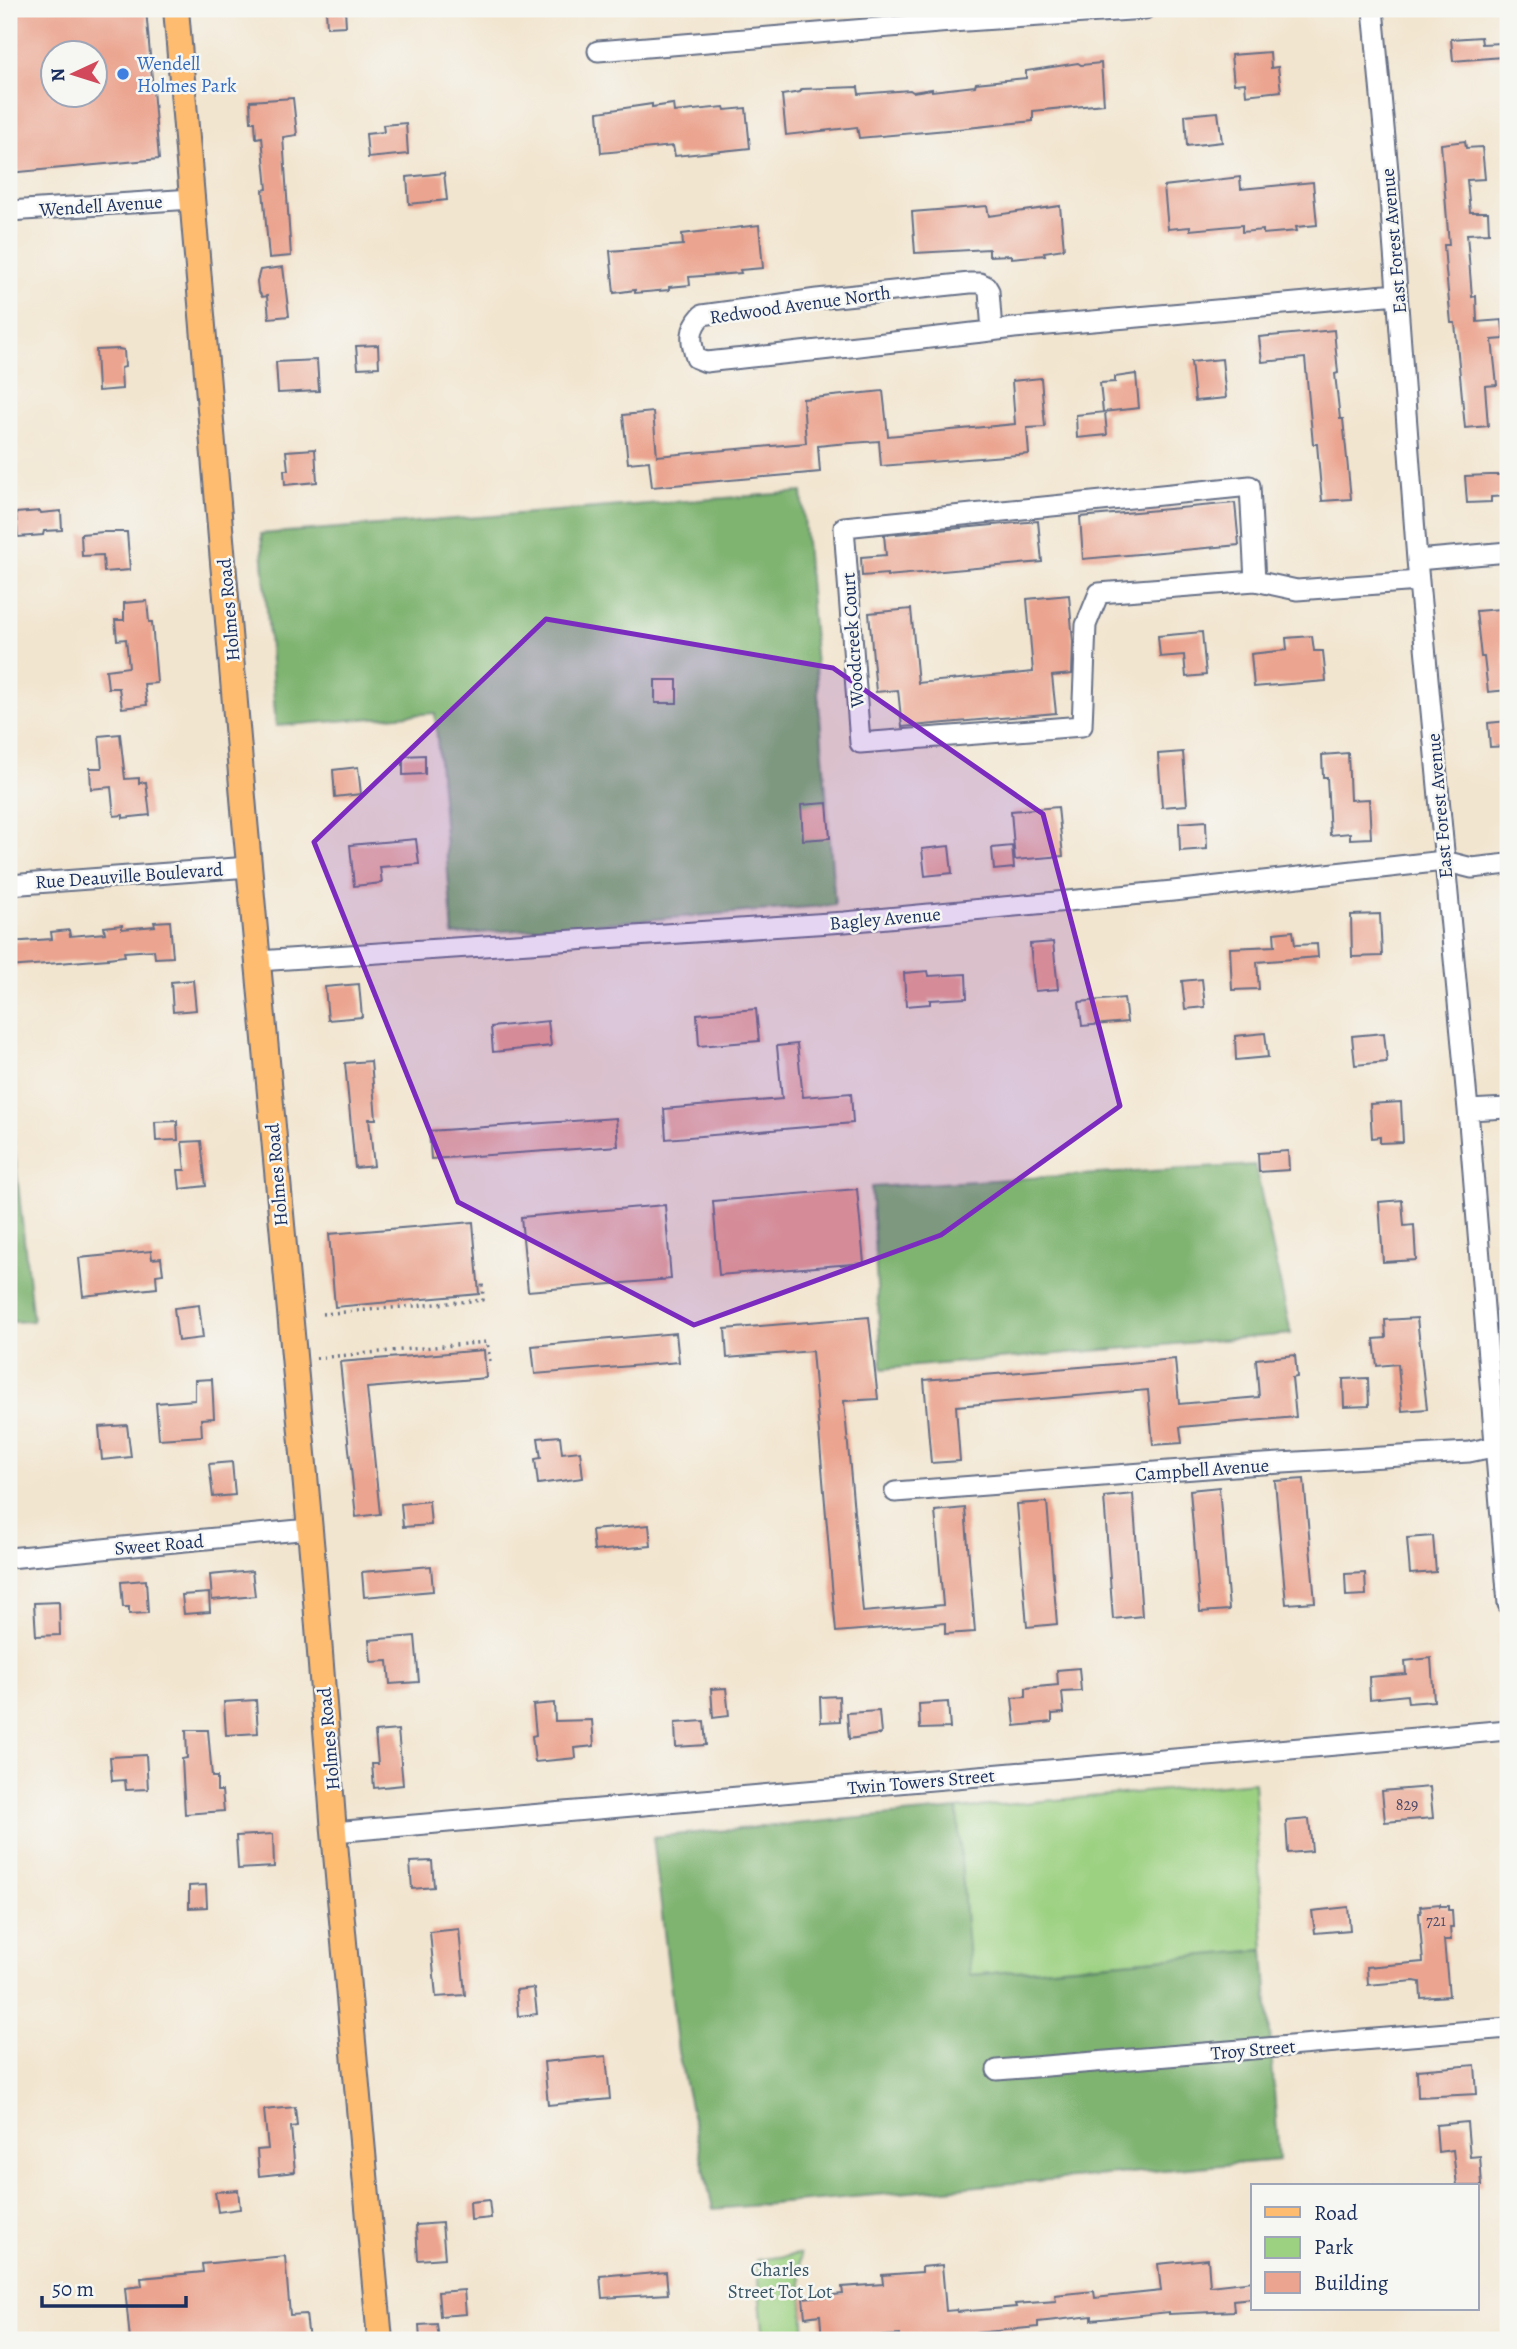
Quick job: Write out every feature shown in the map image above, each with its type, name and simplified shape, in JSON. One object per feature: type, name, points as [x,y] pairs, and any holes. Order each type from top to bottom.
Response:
[{"type":"main road","name":"Holmes Road","points":[[176,9],[278,1206],[380,2340]]},
{"type":"street","points":[[598,51],[1145,9]]},
{"type":"street","name":"East Forest Avenue","points":[[1373,9],[1398,294],[1417,561],[1502,1445],[1508,1604]]},
{"type":"street","name":"Wendell Avenue","points":[[9,211],[192,199]]},
{"type":"street","name":"Redwood Avenue North","points":[[992,331],[989,291],[980,283],[970,283],[817,299],[702,315],[694,323],[691,344],[696,358],[706,362],[992,331],[1398,294]]},
{"type":"street","name":"Woodcreek Court","points":[[1255,581],[1250,486],[844,527],[860,743],[1082,726],[1086,625],[1099,593],[1255,581],[1297,590],[1419,581]]},
{"type":"street","points":[[1417,561],[1508,552]]},
{"type":"street","name":"Bagley Avenue","points":[[258,961],[845,922],[1173,891],[1444,861],[1472,868],[1508,864]]},
{"type":"street","name":"Rue Deauville Boulevard","points":[[9,885],[249,867]]},
{"type":"street","points":[[1468,1110],[1508,1108]]},
{"type":"street","name":"Campbell Avenue","points":[[895,1492],[1247,1465],[1469,1452],[1502,1445]]},
{"type":"street","name":"Sweet Road","points":[[9,1558],[309,1530]]},
{"type":"street","name":"Twin Towers Street","points":[[334,1832],[1508,1730]]},
{"type":"street","name":"Troy Street","points":[[997,2070],[1508,2028]]},
{"type":"path","points":[[322,1314],[483,1300],[481,1282]]},
{"type":"path","points":[[316,1358],[487,1342],[490,1361]]},
{"type":"highlighted area","points":[[546,619],[833,668],[1043,814],[1120,1106],[941,1235],[694,1325],[458,1202],[314,842]]},
{"type":"green space","points":[[802,492],[835,905],[453,935],[435,713],[276,726],[261,534]]},
{"type":"green space","points":[[9,1103],[33,1321],[9,1322]]},
{"type":"green space","points":[[1255,1165],[1291,1334],[882,1369],[871,1187]]},
{"type":"green space","points":[[1254,1782],[1264,1950],[969,1975],[957,1809]]},
{"type":"green space","points":[[957,1809],[970,1975],[1264,1950],[1279,2160],[713,2209],[678,2052],[653,1837]]},
{"type":"green space","name":"Charles Street Tot Lot","points":[[800,2254],[805,2340],[764,2340],[756,2260]]},
{"type":"building","name":"Wendell Holmes Park","points":[[9,9],[146,9],[159,159],[9,173]]},
{"type":"building","points":[[326,9],[345,9],[346,26],[327,27]]},
{"type":"building","points":[[1481,37],[1482,44],[1501,43],[1502,57],[1453,61],[1451,39]]},
{"type":"building","points":[[1270,52],[1271,68],[1278,67],[1281,91],[1246,95],[1245,83],[1234,84],[1231,55]]},
{"type":"building","points":[[1078,63],[1101,63],[1104,104],[1033,111],[1033,121],[958,129],[859,138],[857,127],[786,135],[782,95],[800,92],[802,89],[858,87],[859,94],[932,91],[1026,78],[1026,71]]},
{"type":"building","points":[[293,98],[297,135],[283,137],[291,256],[269,258],[262,137],[256,138],[255,122],[251,122],[250,101]]},
{"type":"building","points":[[652,104],[652,107],[673,104],[674,112],[724,107],[725,110],[746,108],[750,148],[675,156],[673,146],[601,153],[598,112]]},
{"type":"building","points":[[1218,112],[1222,142],[1187,146],[1185,115]]},
{"type":"building","points":[[406,123],[408,154],[368,158],[366,134],[384,132],[383,125]]},
{"type":"building","points":[[1465,141],[1466,148],[1482,147],[1485,179],[1467,180],[1470,212],[1488,212],[1489,233],[1467,234],[1472,297],[1476,296],[1477,322],[1502,320],[1504,339],[1492,340],[1497,385],[1485,386],[1488,426],[1465,428],[1455,323],[1451,323],[1446,271],[1444,245],[1449,245],[1441,144]]},
{"type":"building","points":[[444,173],[447,200],[409,204],[407,177]]},
{"type":"building","points":[[1240,177],[1241,189],[1313,182],[1317,225],[1296,227],[1297,231],[1263,234],[1263,230],[1242,232],[1242,225],[1190,230],[1190,227],[1168,229],[1164,186]]},
{"type":"building","points":[[987,206],[989,216],[1060,206],[1064,249],[1044,252],[1045,255],[1011,258],[1011,255],[989,256],[989,249],[915,253],[912,212]]},
{"type":"building","points":[[759,225],[763,268],[740,270],[741,273],[689,277],[690,285],[669,287],[669,290],[614,293],[610,251],[683,245],[682,234]]},
{"type":"building","points":[[283,267],[289,316],[269,318],[267,296],[262,297],[258,290],[260,270]]},
{"type":"building","points":[[1334,330],[1338,373],[1335,374],[1340,419],[1343,419],[1351,499],[1322,501],[1317,444],[1313,444],[1305,358],[1262,362],[1259,337]]},
{"type":"building","points":[[378,345],[379,367],[358,368],[356,346]]},
{"type":"building","points":[[96,350],[124,350],[122,389],[98,391]]},
{"type":"building","points":[[1222,359],[1226,398],[1195,401],[1191,362]]},
{"type":"building","points":[[317,360],[319,391],[278,393],[276,362]]},
{"type":"building","points":[[1136,374],[1139,408],[1103,412],[1100,383],[1115,382],[1115,377]]},
{"type":"building","points":[[1041,378],[1045,427],[1027,428],[1029,454],[881,466],[879,441],[837,444],[818,446],[820,472],[652,487],[649,461],[628,463],[623,415],[653,412],[657,456],[806,443],[803,399],[883,391],[888,436],[1015,424],[1012,381]]},
{"type":"building","points":[[1105,412],[1107,435],[1077,438],[1076,415]]},
{"type":"building","points":[[315,449],[317,482],[285,485],[284,470],[288,470],[286,451]]},
{"type":"building","points":[[1508,475],[1508,496],[1491,497],[1491,502],[1467,503],[1465,476]]},
{"type":"building","points":[[1235,503],[1239,545],[1083,559],[1080,517]]},
{"type":"building","points":[[61,511],[62,530],[18,537],[16,513]]},
{"type":"building","points":[[1038,521],[1042,562],[862,576],[861,557],[886,555],[884,535]]},
{"type":"building","points":[[127,532],[130,570],[104,572],[103,555],[82,556],[81,534]]},
{"type":"building","points":[[1069,595],[1073,642],[1072,674],[1052,676],[1056,713],[902,727],[898,690],[876,692],[869,613],[911,609],[918,683],[1033,672],[1027,599]]},
{"type":"building","points":[[147,601],[149,622],[152,622],[157,683],[144,684],[147,705],[122,708],[119,688],[108,688],[106,670],[129,667],[126,639],[117,640],[115,620],[124,620],[124,603]]},
{"type":"building","points":[[1500,609],[1508,690],[1488,692],[1476,611]]},
{"type":"building","points":[[1202,632],[1206,675],[1186,677],[1184,655],[1160,657],[1158,636]]},
{"type":"building","points":[[1312,636],[1314,651],[1323,651],[1326,681],[1254,687],[1251,654],[1287,650],[1286,638]]},
{"type":"building","points":[[655,680],[677,680],[677,703],[655,703]]},
{"type":"building","points":[[1508,721],[1508,746],[1490,747],[1488,723]]},
{"type":"building","points":[[120,734],[125,779],[139,778],[139,783],[146,782],[150,815],[123,818],[123,815],[114,816],[111,787],[91,789],[90,768],[102,768],[99,736]]},
{"type":"building","points":[[1183,752],[1187,805],[1162,807],[1158,754]]},
{"type":"building","points":[[1348,753],[1350,800],[1369,799],[1371,838],[1350,839],[1350,833],[1330,835],[1327,777],[1323,777],[1322,755]]},
{"type":"building","points":[[425,755],[425,774],[403,775],[403,756]]},
{"type":"building","points":[[358,767],[361,794],[335,797],[333,770]]},
{"type":"building","points":[[827,803],[830,838],[803,840],[801,805]]},
{"type":"building","points":[[1058,807],[1063,856],[1015,860],[1011,811]]},
{"type":"building","points":[[1206,821],[1207,849],[1180,851],[1179,823]]},
{"type":"building","points":[[416,839],[419,864],[380,867],[382,883],[354,886],[350,845]]},
{"type":"building","points":[[949,846],[952,873],[925,876],[922,849]]},
{"type":"building","points":[[1012,846],[1014,868],[994,870],[992,848]]},
{"type":"building","points":[[1380,914],[1382,956],[1352,957],[1351,915]]},
{"type":"building","points":[[170,921],[173,957],[155,958],[154,950],[124,952],[125,956],[108,959],[9,967],[9,942],[52,939],[51,932],[69,930],[70,936],[105,933],[104,927],[122,925],[122,929],[155,926],[154,922]]},
{"type":"building","points":[[1293,931],[1295,945],[1317,944],[1318,957],[1257,962],[1259,989],[1232,990],[1230,948],[1275,946],[1274,933]]},
{"type":"building","points":[[1053,942],[1058,989],[1035,991],[1030,944]]},
{"type":"building","points":[[928,971],[929,976],[966,974],[967,998],[930,1000],[930,1004],[906,1006],[904,973]]},
{"type":"building","points":[[1202,979],[1205,1007],[1185,1009],[1182,981]]},
{"type":"building","points":[[193,980],[196,1010],[173,1012],[171,982]]},
{"type":"building","points":[[359,984],[362,1017],[328,1020],[325,987]]},
{"type":"building","points":[[1124,998],[1127,1022],[1082,1026],[1079,1002]]},
{"type":"building","points":[[756,1009],[759,1041],[699,1046],[697,1014]]},
{"type":"building","points":[[548,1021],[551,1046],[493,1052],[491,1027]]},
{"type":"building","points":[[1265,1033],[1268,1057],[1236,1060],[1235,1036]]},
{"type":"building","points":[[1384,1033],[1387,1062],[1355,1065],[1352,1036]]},
{"type":"building","points":[[797,1044],[803,1097],[851,1093],[853,1123],[666,1139],[664,1109],[782,1099],[777,1046]]},
{"type":"building","points":[[371,1061],[376,1119],[369,1119],[374,1166],[355,1168],[345,1063]]},
{"type":"building","points":[[1401,1102],[1403,1142],[1380,1143],[1380,1137],[1372,1138],[1370,1104]]},
{"type":"building","points":[[616,1118],[618,1146],[431,1159],[429,1131]]},
{"type":"building","points":[[177,1121],[178,1140],[156,1141],[155,1122]]},
{"type":"building","points":[[201,1141],[206,1186],[180,1189],[178,1170],[185,1170],[182,1142]]},
{"type":"building","points":[[1288,1151],[1289,1170],[1259,1172],[1258,1153]]},
{"type":"building","points":[[857,1189],[864,1263],[719,1275],[713,1201]]},
{"type":"building","points":[[1402,1200],[1404,1226],[1414,1225],[1416,1260],[1383,1262],[1379,1202]]},
{"type":"building","points":[[665,1205],[671,1279],[528,1291],[521,1217]]},
{"type":"building","points":[[473,1222],[479,1294],[335,1307],[329,1234]]},
{"type":"building","points":[[151,1251],[152,1259],[161,1258],[163,1274],[156,1275],[157,1288],[83,1296],[79,1258]]},
{"type":"building","points":[[199,1305],[203,1338],[178,1341],[174,1308]]},
{"type":"building","points":[[869,1317],[878,1399],[844,1401],[863,1612],[943,1605],[935,1511],[965,1508],[975,1632],[945,1634],[945,1623],[836,1632],[812,1351],[727,1358],[725,1329]]},
{"type":"building","points":[[1417,1318],[1427,1409],[1402,1411],[1398,1364],[1377,1366],[1374,1339],[1386,1338],[1385,1320]]},
{"type":"building","points":[[676,1333],[679,1362],[535,1374],[532,1346]]},
{"type":"building","points":[[484,1350],[486,1378],[367,1388],[380,1514],[356,1517],[340,1362]]},
{"type":"building","points":[[1295,1355],[1297,1377],[1292,1378],[1296,1417],[1180,1427],[1182,1443],[1153,1445],[1148,1390],[956,1406],[960,1461],[931,1463],[924,1380],[1175,1359],[1179,1404],[1259,1397],[1256,1359]]},
{"type":"building","points":[[1368,1378],[1369,1406],[1344,1407],[1343,1379]]},
{"type":"building","points":[[212,1379],[214,1418],[201,1419],[202,1436],[159,1439],[156,1403],[195,1400],[195,1380]]},
{"type":"building","points":[[127,1425],[131,1457],[102,1460],[99,1427]]},
{"type":"building","points":[[560,1436],[562,1453],[580,1451],[583,1478],[538,1484],[535,1459],[541,1458],[538,1438]]},
{"type":"building","points":[[232,1462],[235,1495],[213,1497],[209,1464]]},
{"type":"building","points":[[1304,1479],[1315,1602],[1286,1604],[1275,1481]]},
{"type":"building","points":[[1219,1487],[1229,1610],[1200,1612],[1190,1490]]},
{"type":"building","points":[[1133,1494],[1142,1616],[1113,1619],[1104,1497]]},
{"type":"building","points":[[429,1501],[431,1525],[403,1527],[401,1504]]},
{"type":"building","points":[[1047,1502],[1057,1624],[1027,1627],[1017,1504]]},
{"type":"building","points":[[649,1525],[651,1546],[594,1551],[592,1530]]},
{"type":"building","points":[[1433,1536],[1436,1572],[1410,1574],[1407,1538]]},
{"type":"building","points":[[431,1566],[433,1591],[364,1597],[362,1572]]},
{"type":"building","points":[[252,1571],[255,1596],[212,1600],[210,1575]]},
{"type":"building","points":[[1365,1573],[1366,1595],[1346,1596],[1345,1574]]},
{"type":"building","points":[[146,1580],[148,1613],[129,1614],[129,1607],[123,1607],[121,1582]]},
{"type":"building","points":[[209,1593],[210,1612],[184,1614],[182,1595]]},
{"type":"building","points":[[59,1602],[60,1635],[36,1636],[34,1603]]},
{"type":"building","points":[[415,1636],[419,1682],[390,1684],[388,1661],[371,1662],[369,1640]]},
{"type":"building","points":[[1431,1658],[1434,1701],[1408,1703],[1407,1695],[1370,1699],[1369,1677],[1406,1674],[1405,1661]]},
{"type":"building","points":[[1079,1668],[1081,1691],[1062,1692],[1064,1713],[1052,1714],[1052,1722],[1015,1726],[1012,1698],[1026,1697],[1026,1688],[1058,1685],[1057,1670]]},
{"type":"building","points":[[726,1688],[729,1716],[713,1718],[711,1689]]},
{"type":"building","points":[[839,1696],[840,1721],[821,1722],[820,1697]]},
{"type":"building","points":[[256,1700],[258,1733],[226,1735],[224,1702]]},
{"type":"building","points":[[948,1702],[950,1728],[920,1729],[919,1704]]},
{"type":"building","points":[[554,1703],[555,1721],[592,1720],[594,1746],[575,1748],[576,1758],[535,1762],[533,1705]]},
{"type":"building","points":[[879,1711],[881,1734],[849,1739],[847,1713]]},
{"type":"building","points":[[704,1721],[706,1745],[676,1747],[675,1723]]},
{"type":"building","points":[[186,1730],[208,1730],[212,1777],[217,1777],[217,1791],[222,1791],[224,1811],[185,1814],[182,1759],[187,1758]]},
{"type":"building","points":[[398,1730],[403,1785],[374,1788],[372,1764],[378,1764],[375,1732]]},
{"type":"building","points":[[146,1755],[148,1789],[126,1790],[125,1780],[112,1781],[110,1757]]},
{"type":"building","points":[[1430,1787],[1433,1818],[1385,1822],[1382,1791]]},
{"type":"building","points":[[1309,1819],[1312,1851],[1288,1853],[1286,1821]]},
{"type":"building","points":[[273,1834],[274,1867],[238,1869],[236,1836]]},
{"type":"building","points":[[432,1861],[434,1887],[412,1889],[410,1862]]},
{"type":"building","points":[[206,1885],[207,1907],[189,1908],[189,1886]]},
{"type":"building","points":[[1440,1904],[1452,1910],[1451,1940],[1444,1940],[1449,1996],[1421,1998],[1420,1982],[1414,1981],[1368,1985],[1367,1967],[1423,1962],[1420,1906]]},
{"type":"building","points":[[1348,1907],[1350,1930],[1315,1933],[1312,1911]]},
{"type":"building","points":[[459,1929],[465,1995],[436,1997],[430,1932]]},
{"type":"building","points":[[534,1988],[537,2014],[518,2016],[516,1990]]},
{"type":"building","points":[[606,2056],[610,2099],[548,2105],[544,2062]]},
{"type":"building","points":[[1475,2065],[1477,2094],[1418,2097],[1417,2070]]},
{"type":"building","points":[[295,2107],[297,2126],[291,2127],[295,2172],[259,2176],[257,2150],[268,2149],[264,2110]]},
{"type":"building","points":[[1467,2122],[1470,2157],[1480,2156],[1482,2186],[1457,2184],[1453,2150],[1438,2152],[1436,2125]]},
{"type":"building","points":[[238,2190],[240,2209],[218,2212],[215,2192]]},
{"type":"building","points":[[489,2200],[491,2218],[471,2220],[470,2202]]},
{"type":"building","points":[[442,2223],[445,2258],[418,2260],[416,2225]]},
{"type":"building","points":[[285,2256],[290,2315],[306,2314],[309,2340],[130,2340],[125,2288],[142,2286],[141,2278],[203,2272],[202,2264]]},
{"type":"building","points":[[1208,2259],[1210,2286],[1251,2281],[1251,2298],[1233,2300],[1234,2311],[1169,2312],[1092,2320],[1092,2316],[1038,2322],[1038,2327],[900,2340],[900,2335],[822,2340],[820,2315],[805,2317],[803,2298],[843,2294],[842,2287],[883,2284],[882,2275],[922,2272],[922,2267],[942,2265],[946,2311],[958,2312],[1056,2301],[1055,2295],[1094,2291],[1095,2298],[1161,2291],[1158,2264]]},
{"type":"building","points":[[666,2272],[668,2294],[602,2298],[600,2276]]},
{"type":"building","points":[[464,2290],[466,2314],[440,2316],[438,2292]]},
{"type":"building","points":[[437,2324],[439,2340],[420,2340],[419,2325]]},
{"type":"place","name":"Wendell Holmes Park","points":[[123,74]]}]
